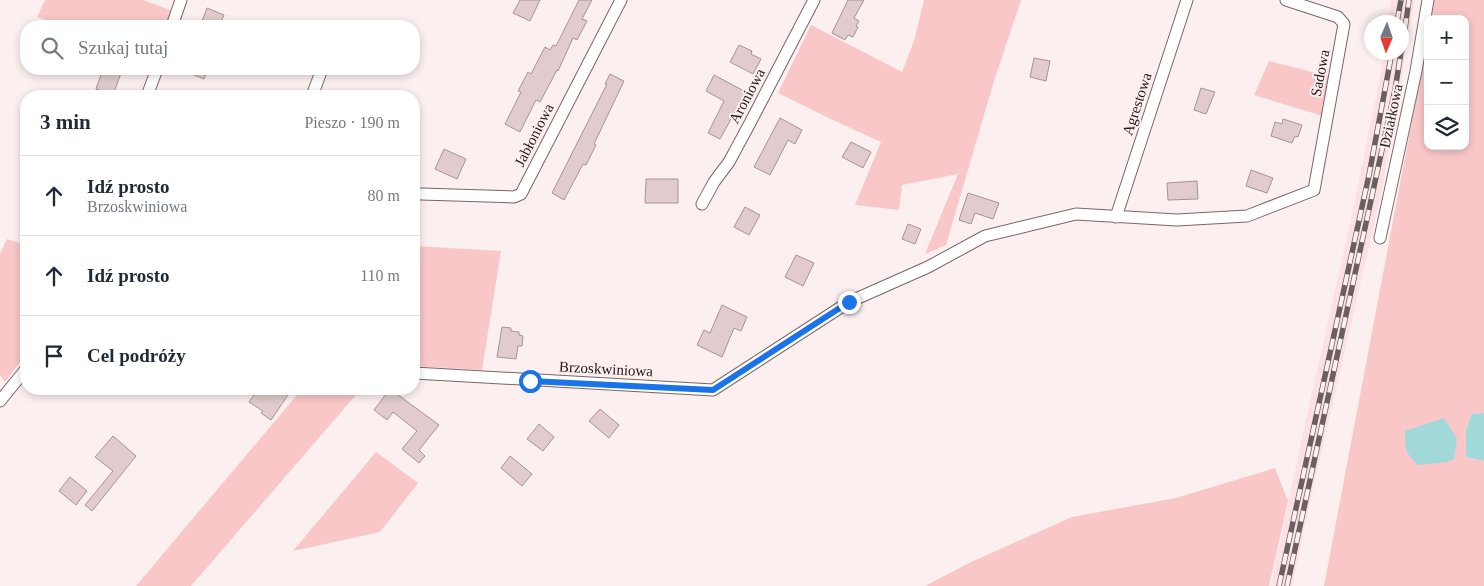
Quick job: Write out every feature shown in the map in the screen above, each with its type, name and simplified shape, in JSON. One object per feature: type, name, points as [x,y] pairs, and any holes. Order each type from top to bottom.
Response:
[{"type":"street","points":[[174,20],[181,0]]},
{"type":"street","name":"Jabłoniowa","points":[[421,194],[514,197],[520,194],[621,0]]},
{"type":"street","name":"Aroniowa","points":[[702,204],[742,139],[814,0]]},
{"type":"street","name":"Agrestowa","points":[[1116,217],[1187,0]]},
{"type":"street","name":"Sadowa","points":[[1286,0],[1338,17],[1344,24],[1314,190]]},
{"type":"street","name":"Działkowa","points":[[1380,238],[1416,71],[1428,0]]},
{"type":"street","points":[[149,90],[155,75]]},
{"type":"street","points":[[314,90],[320,75]]},
{"type":"street","name":"Brzoskwiniowa","points":[[420,373],[713,390],[849,302],[928,267],[985,236],[1076,214],[1177,220],[1247,216],[1314,190]]},
{"type":"street","points":[[0,401],[20,376]]},
{"type":"shaded area","points":[[45,0],[143,0],[173,11],[169,20],[46,20],[37,17]]},
{"type":"shaded area","points":[[924,0],[1021,0],[994,81],[946,245],[925,254],[958,174],[902,185],[899,210],[855,205],[881,142],[778,93],[811,25],[902,72],[914,41]]},
{"type":"shaded area","points":[[1391,0],[1415,0],[1409,34],[1409,15],[1389,15]]},
{"type":"shaded area","points":[[1434,0],[1484,0],[1484,413],[1471,414],[1466,431],[1466,457],[1484,461],[1484,586],[1324,586],[1424,57],[1424,150],[1469,150],[1469,15],[1432,15]]},
{"type":"shaded area","points":[[1384,60],[1404,60],[1380,199],[1292,586],[1271,586],[1302,437],[1350,224]]},
{"type":"shaded area","points":[[1269,61],[1332,77],[1326,117],[1254,95]]},
{"type":"shaded area","points":[[7,239],[20,243],[20,362],[5,382],[0,375],[0,254]]},
{"type":"shaded area","points":[[420,246],[501,251],[482,370],[420,366]]},
{"type":"shaded area","points":[[297,395],[356,395],[191,586],[136,586]]},
{"type":"shaded area","points":[[376,452],[418,483],[380,532],[293,551]]},
{"type":"shaded area","points":[[1275,468],[1288,501],[1269,586],[925,586],[969,563],[1072,517],[1176,498]]},
{"type":"water","points":[[1484,413],[1484,461],[1466,457],[1466,431],[1471,414]]},
{"type":"water","points":[[1444,418],[1457,439],[1454,459],[1447,462],[1419,465],[1408,454],[1405,431]]},
{"type":"building","points":[[520,0],[540,0],[530,21],[513,13]]},
{"type":"building","points":[[579,0],[592,0],[582,19],[587,21],[577,40],[573,38],[558,71],[540,102],[536,100],[520,132],[505,124],[521,92],[518,91],[528,72],[531,74],[545,47],[550,50],[553,45],[556,46]]},
{"type":"building","points":[[848,0],[864,0],[854,18],[859,21],[856,26],[858,27],[853,37],[848,35],[845,40],[832,33]]},
{"type":"building","points":[[207,8],[224,15],[222,20],[202,20]]},
{"type":"building","points":[[739,45],[752,51],[751,54],[761,59],[753,74],[730,62]]},
{"type":"building","points":[[1034,58],[1050,61],[1046,81],[1030,77]]},
{"type":"building","points":[[610,74],[624,81],[586,165],[583,164],[564,200],[552,193],[607,84],[605,84]]},
{"type":"building","points":[[101,75],[120,75],[115,90],[96,89]]},
{"type":"building","points":[[194,75],[206,75],[204,79]]},
{"type":"building","points":[[714,75],[746,92],[720,139],[708,133],[724,101],[706,91]]},
{"type":"building","points":[[1201,88],[1215,92],[1206,114],[1194,110]]},
{"type":"building","points":[[780,118],[802,130],[795,144],[788,140],[770,175],[754,167]]},
{"type":"building","points":[[1283,119],[1302,125],[1298,137],[1295,136],[1292,143],[1271,136],[1275,122],[1282,124]]},
{"type":"building","points":[[851,142],[871,152],[863,168],[842,157]]},
{"type":"building","points":[[444,149],[466,159],[457,179],[435,169]]},
{"type":"building","points":[[1251,170],[1273,178],[1267,193],[1246,186]]},
{"type":"building","points":[[646,179],[678,179],[678,203],[645,203]]},
{"type":"building","points":[[1197,181],[1198,199],[1168,200],[1167,183]]},
{"type":"building","points":[[968,193],[999,203],[993,219],[975,213],[971,224],[959,220]]},
{"type":"building","points":[[745,207],[760,215],[749,235],[734,227]]},
{"type":"building","points":[[908,224],[921,229],[915,244],[902,239]]},
{"type":"building","points":[[796,255],[814,263],[803,286],[785,277]]},
{"type":"building","points":[[722,305],[747,317],[741,331],[734,328],[722,357],[697,345],[704,330],[710,333]]},
{"type":"building","points":[[502,327],[511,328],[511,331],[519,332],[519,335],[523,336],[522,346],[518,346],[516,359],[497,357]]},
{"type":"building","points":[[254,395],[288,395],[271,420],[261,413],[263,411],[249,402]]},
{"type":"building","points":[[385,395],[398,395],[439,425],[419,450],[425,456],[419,463],[402,449],[417,431],[393,412],[387,420],[374,410]]},
{"type":"building","points":[[600,409],[619,425],[609,438],[589,421]]},
{"type":"building","points":[[539,424],[554,437],[543,451],[527,439]]},
{"type":"building","points":[[113,436],[136,456],[92,511],[85,505],[113,471],[95,457]]},
{"type":"building","points":[[510,456],[532,474],[522,486],[501,468]]},
{"type":"building","points":[[70,477],[87,491],[76,505],[59,491]]},
{"type":"railway","points":[[1398,15],[1401,0]]},
{"type":"railway","points":[[1407,15],[1409,0]]},
{"type":"railway","points":[[1279,586],[1369,175],[1391,60]]},
{"type":"railway","points":[[1287,586],[1395,90],[1400,60]]},
{"type":"route","points":[[530,381],[713,390],[849,302]]}]
